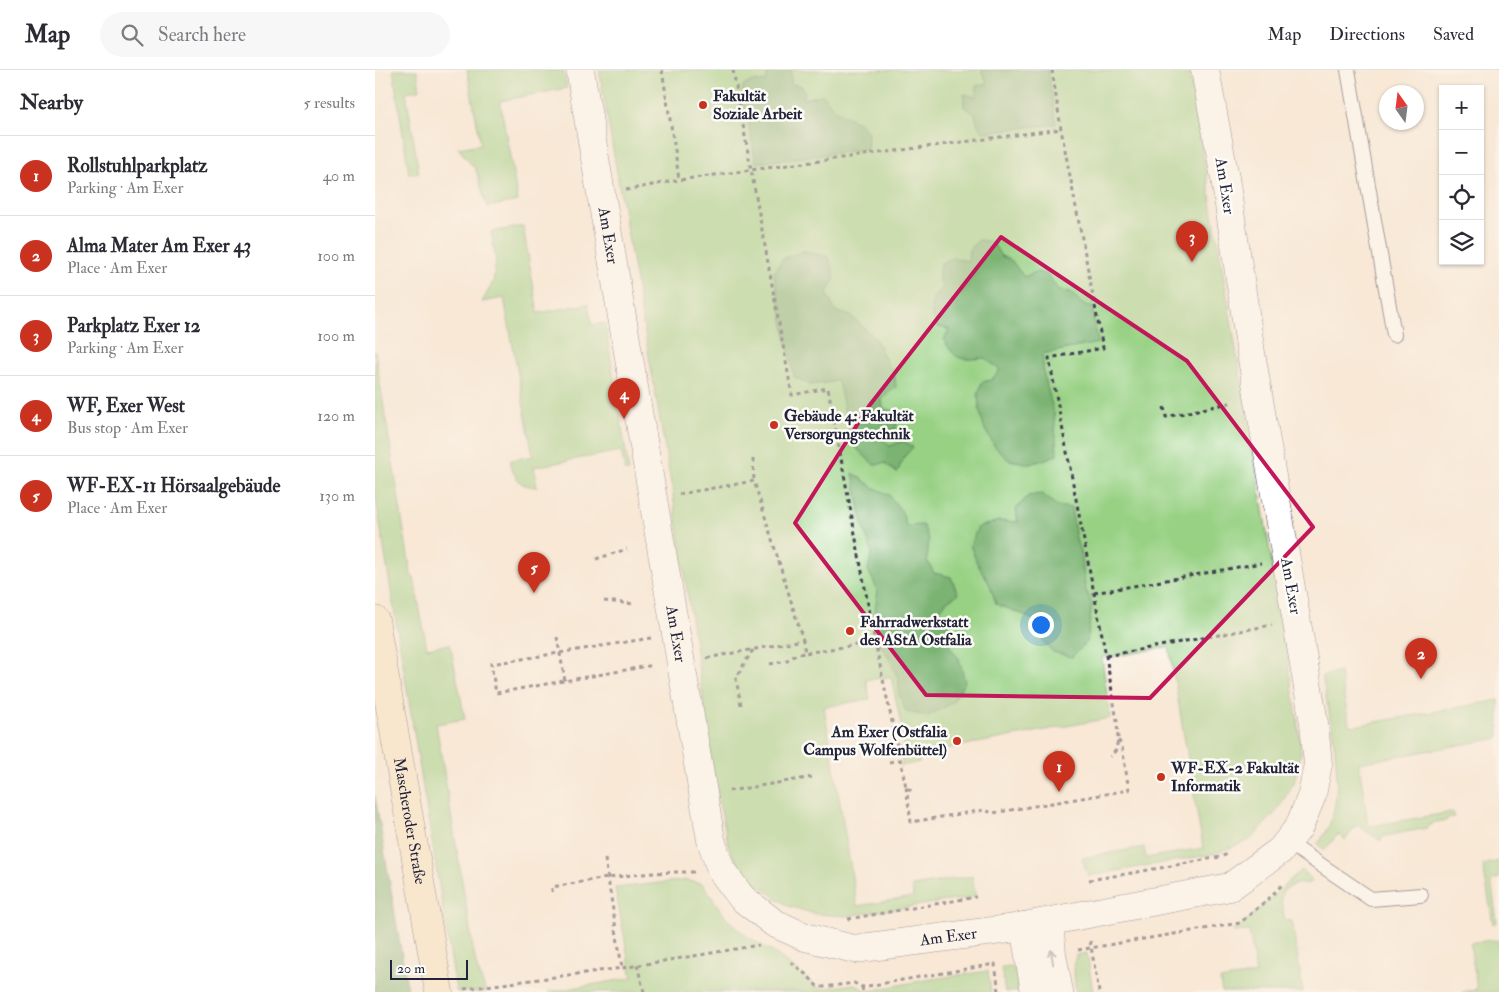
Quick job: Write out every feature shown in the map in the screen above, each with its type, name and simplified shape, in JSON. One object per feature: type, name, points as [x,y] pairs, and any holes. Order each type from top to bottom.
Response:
[{"type":"main road","name":"Mascheroder Straße","points":[[375,620],[439,992]]},
{"type":"street","name":"Am Exer","points":[[580,70],[653,498],[671,662],[711,840],[721,870],[742,898],[774,923],[805,937],[854,949],[989,933],[1230,887],[1281,850],[1299,827],[1312,796],[1318,764],[1314,723],[1258,396],[1225,178],[1205,70]]},
{"type":"street","points":[[1035,992],[1037,924]]},
{"type":"street","points":[[1037,924],[1051,954],[1059,992]]},
{"type":"lane","points":[[1348,70],[1394,334]]},
{"type":"lane","points":[[1287,842],[1371,900],[1421,895]]},
{"type":"path","points":[[662,70],[679,180]]},
{"type":"path","points":[[733,70],[793,395],[828,388],[865,597],[900,760],[911,822],[984,810],[993,812],[1129,790],[1122,747],[1118,739]]},
{"type":"path","points":[[1051,70],[1103,348],[1049,358],[1117,721],[1118,739],[1116,750],[1110,757]]},
{"type":"path","points":[[601,194],[679,180],[1061,128]]},
{"type":"path","points":[[1164,407],[1166,417],[1258,396]]},
{"type":"path","points":[[835,435],[836,431]]},
{"type":"path","points":[[753,459],[753,481],[803,640],[805,653]]},
{"type":"path","points":[[653,498],[753,481]]},
{"type":"path","points":[[597,560],[627,549]]},
{"type":"path","points":[[1094,593],[1286,558]]},
{"type":"path","points":[[604,602],[635,604]]},
{"type":"path","points":[[1106,656],[1275,624]]},
{"type":"path","points":[[557,637],[565,681]]},
{"type":"path","points":[[659,637],[491,664],[496,693],[671,662],[696,660],[803,640]]},
{"type":"path","points":[[770,664],[787,661],[797,654],[875,642]]},
{"type":"path","points":[[741,705],[736,679],[754,649]]},
{"type":"path","points":[[1117,721],[1122,722]]},
{"type":"path","points":[[889,762],[900,760]]},
{"type":"path","points":[[725,792],[813,777]]},
{"type":"path","points":[[905,787],[913,792]]},
{"type":"path","points":[[1089,880],[1133,874],[1220,856],[1235,851]]},
{"type":"path","points":[[605,859],[622,968]]},
{"type":"path","points":[[553,892],[552,887],[608,877],[657,872],[696,872]]},
{"type":"path","points":[[842,919],[852,919],[976,897]]},
{"type":"path","points":[[1086,915],[1099,992]]},
{"type":"path","points":[[476,987],[622,968],[762,944],[774,923]]},
{"type":"path","points":[[863,992],[862,986],[995,964],[999,992]]},
{"type":"path","points":[[637,965],[644,992]]},
{"type":"highlighted area","points":[[1001,237],[1187,361],[1313,527],[1150,698],[926,695],[795,523],[869,406]]},
{"type":"green space","points":[[393,70],[417,70],[420,90],[406,92],[419,173],[409,174]]},
{"type":"green space","points":[[467,70],[563,70],[567,88],[500,101],[518,201],[487,207],[476,170],[458,148],[481,144]]},
{"type":"green space","points":[[599,70],[1189,70],[1282,623],[1301,752],[1294,783],[1276,812],[1250,840],[1214,854],[1088,876],[1082,858],[1144,847],[1146,858],[1203,848],[1169,647],[1102,658],[1110,718],[918,754],[920,762],[901,766],[903,734],[891,677],[866,680],[870,699],[824,707],[857,906],[913,897],[912,886],[972,876],[976,897],[846,916],[815,914],[788,906],[745,876],[729,848],[716,788],[673,495]]},
{"type":"green space","points":[[791,70],[791,84],[802,86],[805,91],[803,99],[823,95],[833,108],[859,122],[868,132],[867,149],[756,163],[746,110],[742,99],[743,86],[753,81],[766,82],[768,71]]},
{"type":"green space","points":[[981,70],[1048,70],[1056,124],[983,132],[977,123],[975,114],[964,107],[964,94],[976,97],[976,86],[988,84]]},
{"type":"green space","points":[[523,226],[538,313],[588,304],[592,325],[605,323],[629,471],[625,471],[621,451],[534,467],[537,487],[521,483],[514,473],[511,460],[533,456],[504,298],[482,302],[493,282],[496,260],[491,232]]},
{"type":"green space","points":[[979,240],[992,242],[1001,256],[1011,260],[1024,277],[1036,272],[1047,274],[1059,291],[1071,292],[1082,304],[1092,307],[1098,343],[1042,354],[1044,375],[1054,413],[1057,455],[1031,464],[1009,460],[995,447],[984,428],[978,394],[982,382],[991,380],[1000,370],[985,358],[965,359],[956,356],[944,340],[949,329],[937,327],[932,315],[932,301],[942,286],[938,278],[941,263],[952,258],[968,261],[969,249]]},
{"type":"green space","points":[[804,251],[829,257],[835,278],[827,293],[835,311],[851,316],[875,338],[888,365],[894,371],[896,387],[882,399],[883,409],[897,411],[896,429],[885,431],[881,438],[890,446],[903,441],[913,447],[904,457],[897,473],[885,463],[874,465],[852,444],[838,381],[811,385],[794,377],[774,273],[782,259]]},
{"type":"green space","points":[[375,351],[411,575],[414,578],[427,648],[450,644],[465,719],[436,724],[476,965],[486,992],[457,992],[456,990],[375,493]]},
{"type":"green space","points":[[853,473],[873,487],[888,494],[902,512],[906,526],[923,525],[929,539],[927,560],[934,573],[951,577],[958,594],[947,601],[936,615],[951,621],[950,647],[959,659],[965,682],[952,703],[928,716],[906,712],[899,695],[899,680],[887,654],[879,643],[874,616],[878,591],[868,570],[872,552],[863,526]]},
{"type":"green space","points":[[1042,494],[1057,506],[1071,508],[1076,539],[1082,558],[1085,588],[1092,604],[1087,642],[1072,657],[1053,652],[1043,641],[1042,625],[1024,615],[996,604],[990,585],[977,563],[970,545],[978,527],[999,521],[1018,522],[1016,509],[1028,496]]},
{"type":"green space","points":[[1340,672],[1349,724],[1353,726],[1499,700],[1499,738],[1359,763],[1368,825],[1453,812],[1455,817],[1432,823],[1427,828],[1381,837],[1381,841],[1357,825],[1345,840],[1340,835],[1337,835],[1325,850],[1317,844],[1328,828],[1334,808],[1337,786],[1330,716],[1322,676]]},
{"type":"green space","points":[[375,795],[408,992],[375,992]]},
{"type":"green space","points":[[1499,861],[1499,878],[1491,880],[1497,922],[1493,924],[1483,865]]},
{"type":"green space","points":[[1301,870],[1313,880],[1310,883],[1296,884],[1283,890],[1281,899],[1285,920],[1292,921],[1303,992],[1222,992],[1220,980],[1256,974],[1249,931],[1233,932],[1232,929],[1241,926]]},
{"type":"green space","points":[[686,880],[703,884],[727,919],[748,937],[775,953],[820,989],[854,984],[868,991],[988,971],[991,992],[548,992],[632,978],[615,888]]},
{"type":"green space","points":[[1499,941],[1499,992],[1462,992],[1477,989],[1470,943]]},
{"type":"green space","points":[[1087,953],[1093,992],[1076,992],[1074,964],[1076,955]]},
{"type":"green space","points":[[1012,966],[1020,979],[1022,992],[1005,992],[1001,967]]},
{"type":"place","name":"Fakultät Soziale Arbeit","points":[[703,105]]},
{"type":"place","name":"Parkplatz Exer 12","points":[[1192,262]]},
{"type":"place","name":"WF, Exer West","points":[[624,419]]},
{"type":"place","name":"Gebäude 4: Fakultät Versorgungstechnik","points":[[774,425]]},
{"type":"place","name":"WF-EX-11 Hörsaalgebäude","points":[[534,593]]},
{"type":"place","name":"Fahrradwerkstatt des AStA Ostfalia","points":[[850,631]]},
{"type":"place","name":"Alma Mater Am Exer 43","points":[[1421,679]]},
{"type":"place","name":"Am Exer (Ostfalia Campus Wolfenbüttel)","points":[[957,741]]},
{"type":"place","name":"WF-EX-2 Fakultät Informatik","points":[[1161,777]]},
{"type":"place","name":"Rollstuhlparkplatz","points":[[1059,792]]}]
